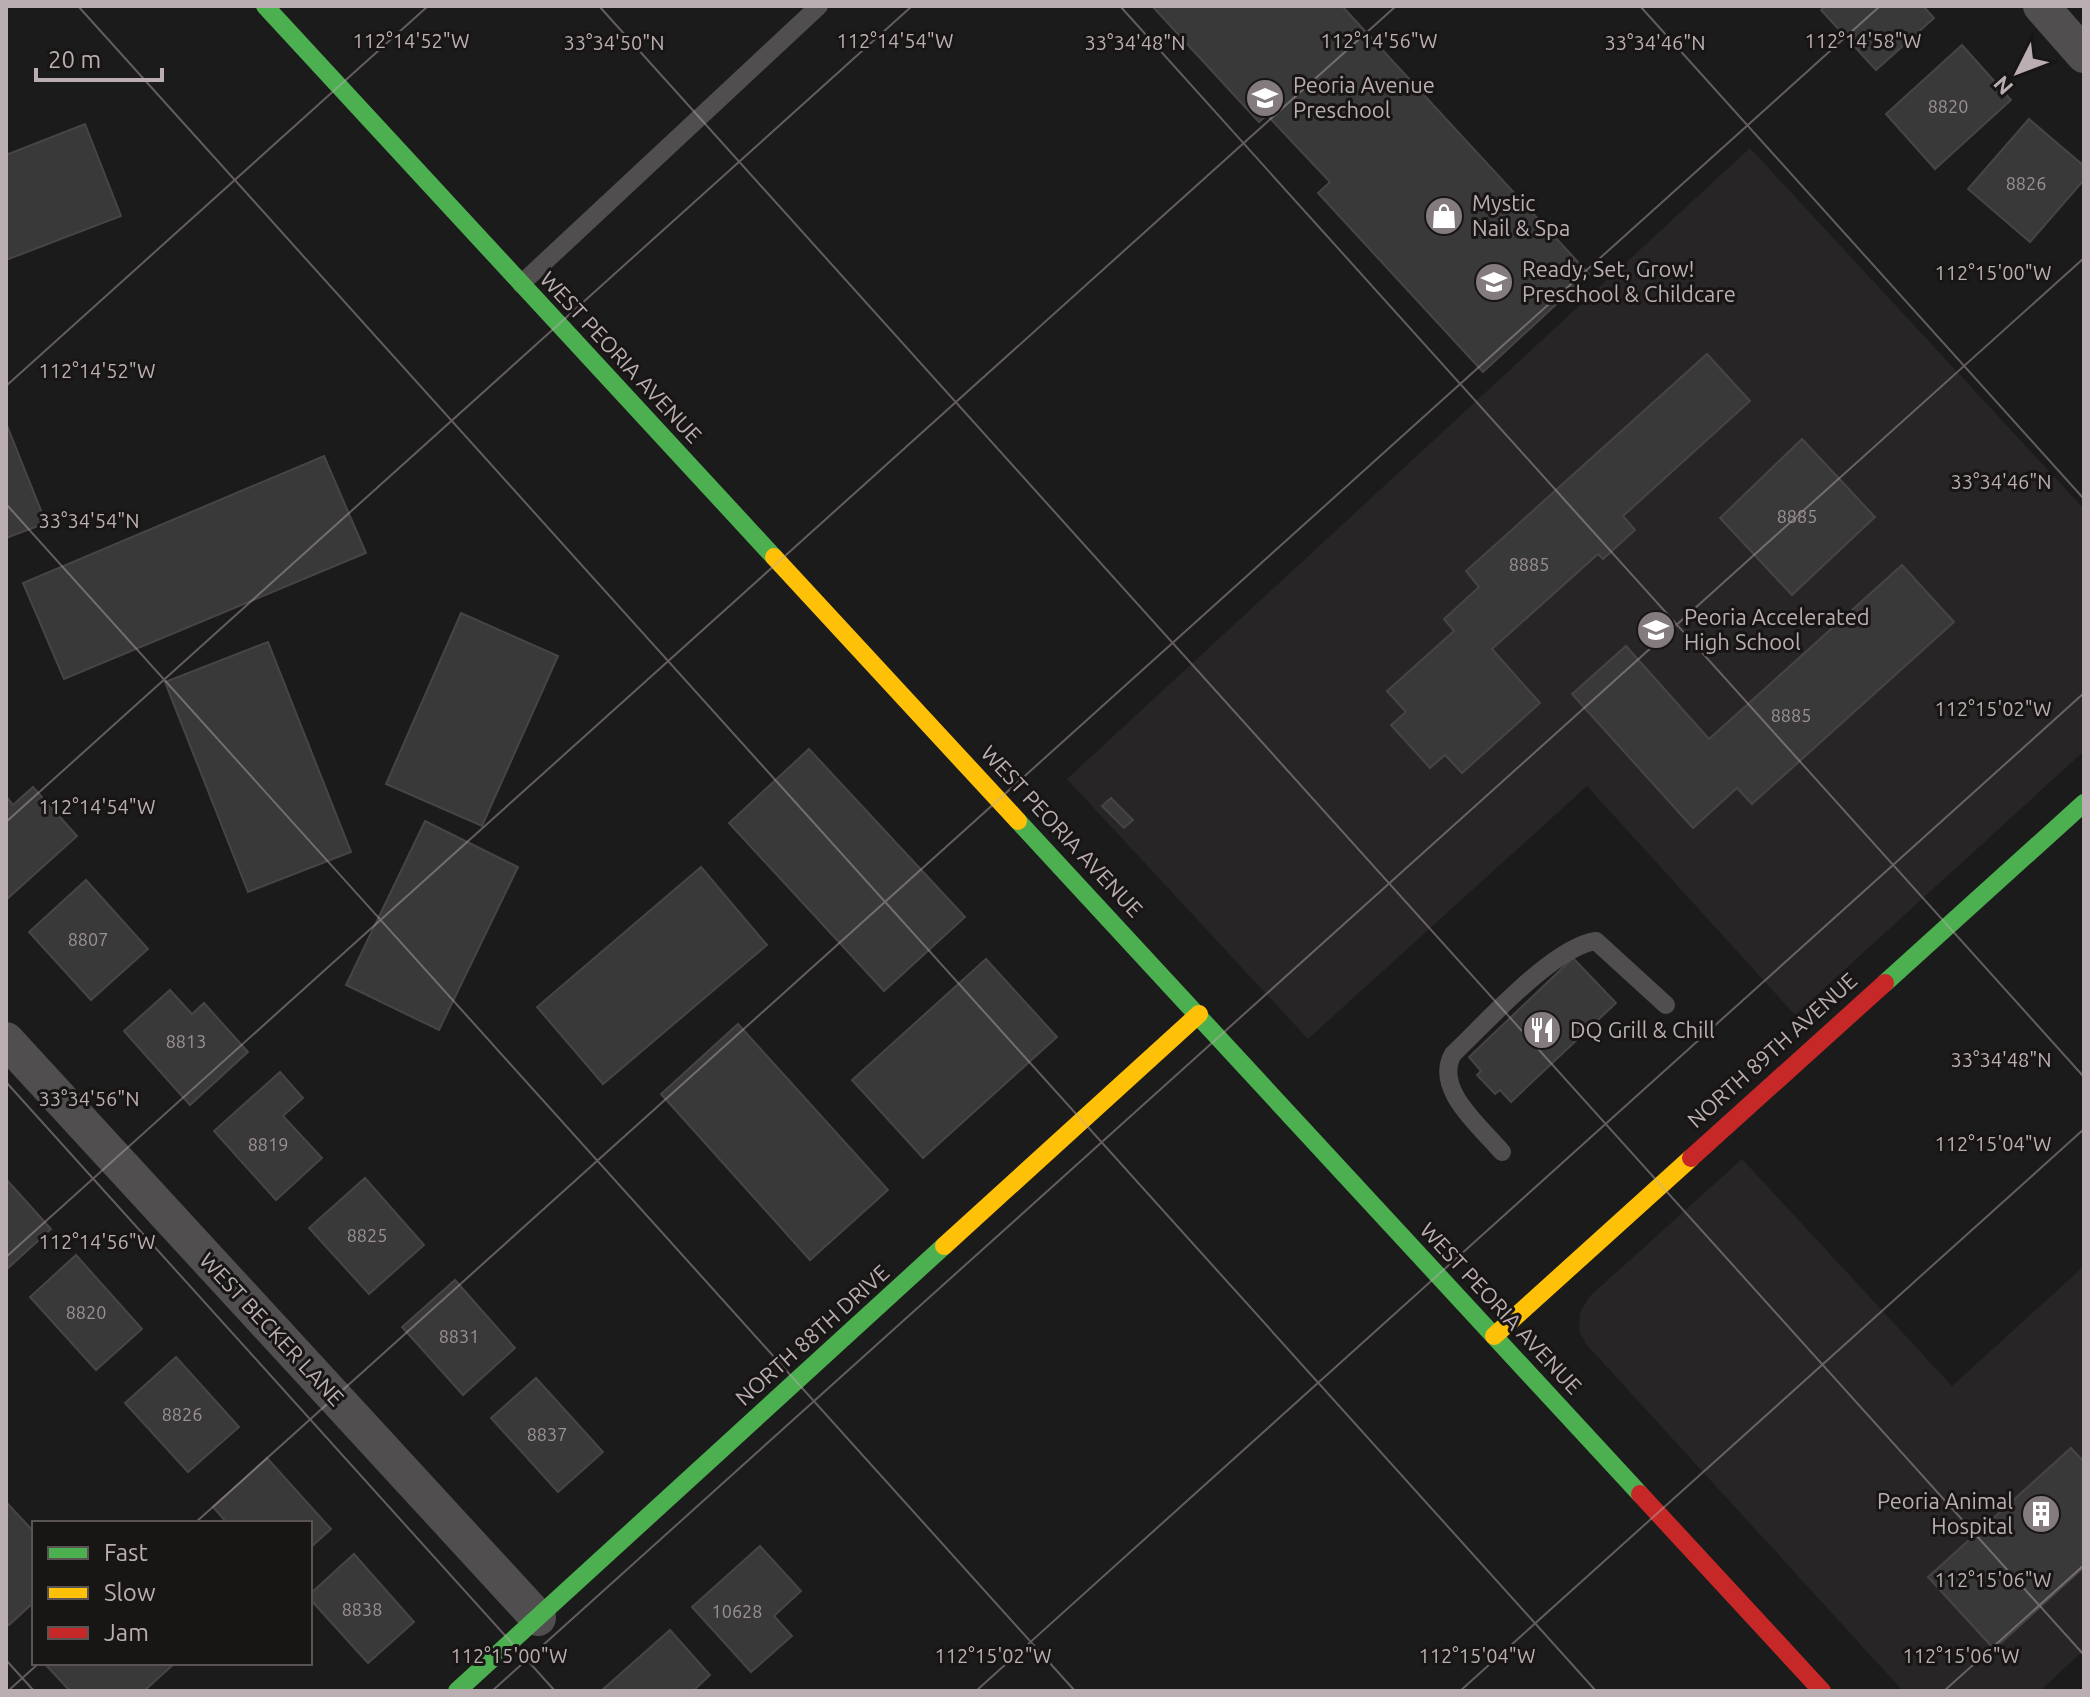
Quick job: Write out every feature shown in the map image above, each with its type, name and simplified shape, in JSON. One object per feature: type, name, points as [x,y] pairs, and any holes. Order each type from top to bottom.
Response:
[{"type":"main road","name":"WEST PEORIA AVENUE","points":[[265,6],[1822,1691]]},
{"type":"main road","name":"NORTH 89TH AVENUE","points":[[1494,1336],[2084,803]]},
{"type":"main road","name":"NORTH 88TH DRIVE","points":[[457,1691],[1199,1014]]},
{"type":"street","points":[[2041,6],[2084,55]]},
{"type":"street","name":"WEST BECKER LANE","points":[[6,1040],[538,1618]]},
{"type":"lane","points":[[521,284],[819,6]]},
{"type":"lane","points":[[1502,1152],[1455,1096],[1448,1084],[1447,1065],[1453,1054],[1559,956],[1580,943],[1596,941],[1666,1005]]},
{"type":"shaded area","name":"Peoria Accelerated High School","points":[[1750,148],[2084,509],[2084,751],[1795,1015],[1587,786],[1308,1039],[1067,779]]},
{"type":"shaded area","points":[[1742,1159],[1952,1386],[2084,1266],[2084,1650],[2040,1691],[1903,1691],[1586,1344],[1579,1330],[1580,1313],[1589,1297]]},
{"type":"building","points":[[1152,6],[1342,6],[1589,274],[1483,372],[1318,193],[1330,182],[1267,115],[1259,122]]},
{"type":"building","points":[[1825,6],[1923,6],[1934,18],[1876,70],[1821,10]]},
{"type":"building","points":[[1962,45],[2011,100],[1935,169],[1886,114]]},
{"type":"building","points":[[2029,119],[2084,166],[2084,180],[2030,242],[1968,189]]},
{"type":"building","points":[[85,124],[121,216],[6,260],[6,155]]},
{"type":"building","points":[[1707,354],[1750,401],[1623,516],[1635,530],[1603,559],[1598,554],[1492,649],[1540,703],[1462,773],[1445,755],[1430,768],[1391,725],[1406,712],[1387,691],[1454,631],[1444,619],[1479,587],[1466,571]]},
{"type":"building","points":[[6,423],[46,523],[6,538]]},
{"type":"building","points":[[1802,439],[1875,517],[1792,595],[1720,518]]},
{"type":"building","points":[[324,456],[366,553],[64,679],[23,583]]},
{"type":"building","points":[[1902,565],[1954,622],[1752,804],[1737,788],[1693,828],[1572,694],[1626,646],[1709,739]]},
{"type":"building","points":[[461,613],[558,656],[482,826],[386,784]]},
{"type":"building","points":[[268,642],[351,852],[248,892],[165,682]]},
{"type":"building","points":[[809,749],[965,917],[884,991],[729,823]]},
{"type":"building","points":[[33,787],[77,836],[6,900],[6,796],[13,805]]},
{"type":"building","points":[[1111,798],[1133,820],[1124,828],[1102,806]]},
{"type":"building","points":[[425,821],[518,867],[439,1030],[346,985]]},
{"type":"building","points":[[701,867],[767,945],[603,1084],[537,1007]]},
{"type":"building","points":[[86,880],[148,949],[91,1000],[29,932]]},
{"type":"building","name":"DQ Grill & Chill","points":[[1573,958],[1616,1003],[1511,1102],[1500,1090],[1495,1094],[1477,1075],[1481,1071],[1469,1057]]},
{"type":"building","points":[[986,959],[1057,1037],[923,1158],[852,1080]]},
{"type":"building","points":[[170,990],[192,1014],[204,1003],[248,1052],[190,1105],[124,1031]]},
{"type":"building","points":[[738,1024],[888,1190],[810,1260],[661,1094]]},
{"type":"building","points":[[280,1072],[303,1098],[283,1116],[322,1158],[276,1200],[214,1131]]},
{"type":"building","points":[[365,1178],[424,1245],[369,1294],[309,1228]]},
{"type":"building","points":[[6,1179],[51,1229],[6,1270]]},
{"type":"building","points":[[76,1255],[142,1329],[96,1370],[30,1297]]},
{"type":"building","points":[[455,1280],[515,1348],[463,1395],[402,1327]]},
{"type":"building","points":[[176,1357],[239,1427],[188,1472],[125,1403]]},
{"type":"building","points":[[536,1378],[603,1452],[558,1492],[491,1418]]},
{"type":"building","name":"Peoria Animal Hospital","points":[[2071,1448],[2084,1462],[2084,1567],[1994,1649],[1928,1577]]},
{"type":"building","points":[[267,1458],[331,1529],[312,1546],[312,1521],[225,1521],[213,1507]]},
{"type":"building","points":[[7,1503],[32,1530],[32,1604],[9,1625],[6,1622]]},
{"type":"building","points":[[760,1546],[801,1591],[774,1616],[792,1636],[751,1672],[692,1607]]},
{"type":"building","points":[[354,1554],[414,1622],[368,1663],[312,1601],[312,1592]]},
{"type":"building","points":[[670,1630],[710,1675],[693,1691],[601,1691]]},
{"type":"building","points":[[46,1665],[173,1665],[144,1691],[70,1691]]},
{"type":"traffic: fast","points":[[265,6],[774,557]]},
{"type":"traffic: fast","points":[[1885,983],[2084,803]]},
{"type":"traffic: fast","points":[[1018,821],[1640,1494]]},
{"type":"traffic: fast","points":[[457,1691],[944,1246]]},
{"type":"traffic: slow","points":[[774,557],[1018,821]]},
{"type":"traffic: slow","points":[[944,1246],[1199,1014]]},
{"type":"traffic: slow","points":[[1494,1336],[1691,1158]]},
{"type":"traffic: jam","points":[[1691,1158],[1885,983]]},
{"type":"traffic: jam","points":[[1640,1494],[1822,1691]]},
{"type":"place","name":"Peoria Avenue Preschool","points":[[1265,98]]},
{"type":"place","name":"Mystic Nail & Spa","points":[[1444,216]]},
{"type":"place","name":"Ready, Set, Grow! Preschool & Childcare","points":[[1494,282]]},
{"type":"place","name":"Peoria Accelerated High School","points":[[1656,630]]},
{"type":"place","name":"DQ Grill & Chill","points":[[1542,1030]]},
{"type":"place","name":"Peoria Animal Hospital","points":[[2041,1514]]}]
